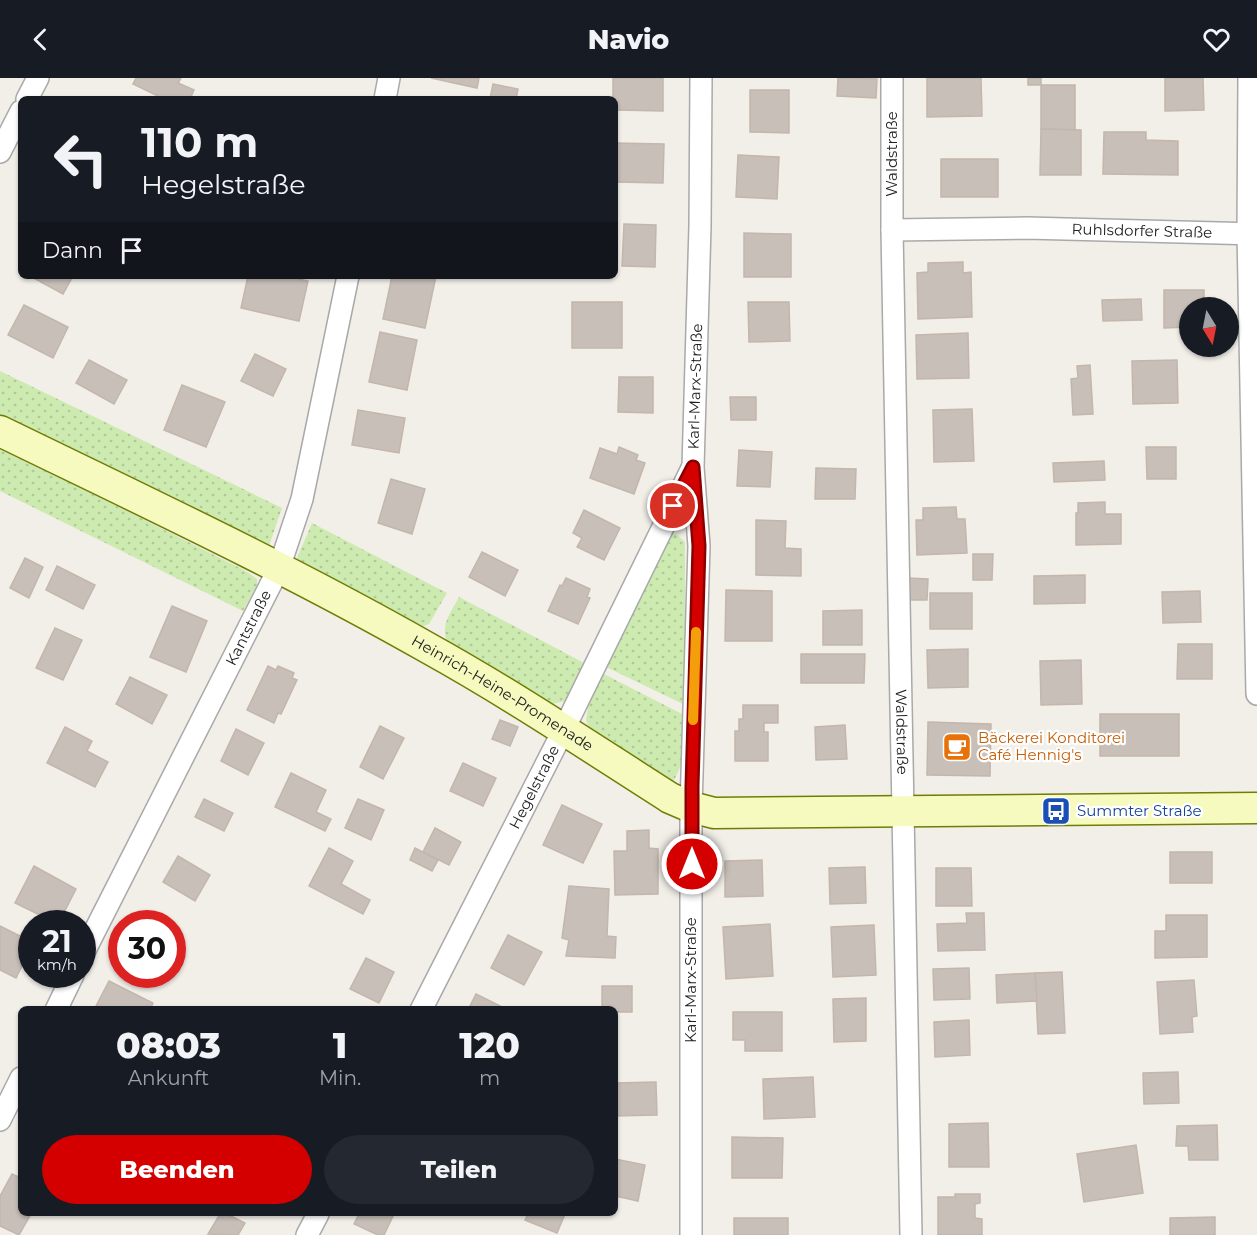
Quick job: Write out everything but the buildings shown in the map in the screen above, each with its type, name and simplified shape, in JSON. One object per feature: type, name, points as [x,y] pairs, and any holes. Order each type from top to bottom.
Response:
[{"type":"street","points":[[29,96],[38,78]]},
{"type":"street","points":[[386,96],[389,78]]},
{"type":"street","name":"Karl-Marx-Straße","points":[[691,1235],[691,807],[699,546],[693,467],[700,226],[701,78]]},
{"type":"street","name":"Waldstraße","points":[[892,78],[892,230],[911,1235]]},
{"type":"street","points":[[1249,78],[1253,233],[1257,694]]},
{"type":"street","points":[[0,152],[18,117]]},
{"type":"street","name":"Ruhlsdorfer Straße","points":[[892,230],[1027,228],[1253,233]]},
{"type":"street","name":"Kantstraße","points":[[96,928],[279,567],[303,499],[347,279]]},
{"type":"street","name":"Heinrich-Heine-Promenade","points":[[0,431],[279,567],[437,652],[564,729],[670,798],[691,807],[714,813],[1257,808]]},
{"type":"street","name":"Hegelstraße","points":[[423,1006],[564,729],[693,467]]},
{"type":"street","points":[[58,1006],[67,988]]},
{"type":"street","points":[[0,1120],[18,1084]]},
{"type":"street","points":[[307,1235],[317,1216]]},
{"type":"green space","points":[[0,371],[282,508],[268,549],[0,420]]},
{"type":"green space","points":[[0,447],[244,570],[257,579],[257,585],[243,611],[0,491]]},
{"type":"green space","points":[[312,523],[447,593],[429,624],[413,630],[302,570],[297,558]]},
{"type":"green space","points":[[669,534],[676,534],[685,542],[685,705],[604,666]]},
{"type":"green space","points":[[459,597],[586,664],[566,701],[547,705],[448,646],[445,626]]},
{"type":"green space","points":[[600,672],[682,714],[681,765],[672,785],[592,735],[586,720],[589,702]]},
{"type":"slow traffic","points":[[693,720],[696,632]]},
{"type":"place","name":"Bäckerei Konditorei Café Hennig's","points":[[957,747]]},
{"type":"place","name":"Summter Straße","points":[[1056,811]]},
{"type":"route","points":[[673,506],[693,467],[699,546],[691,807],[692,864]]}]
